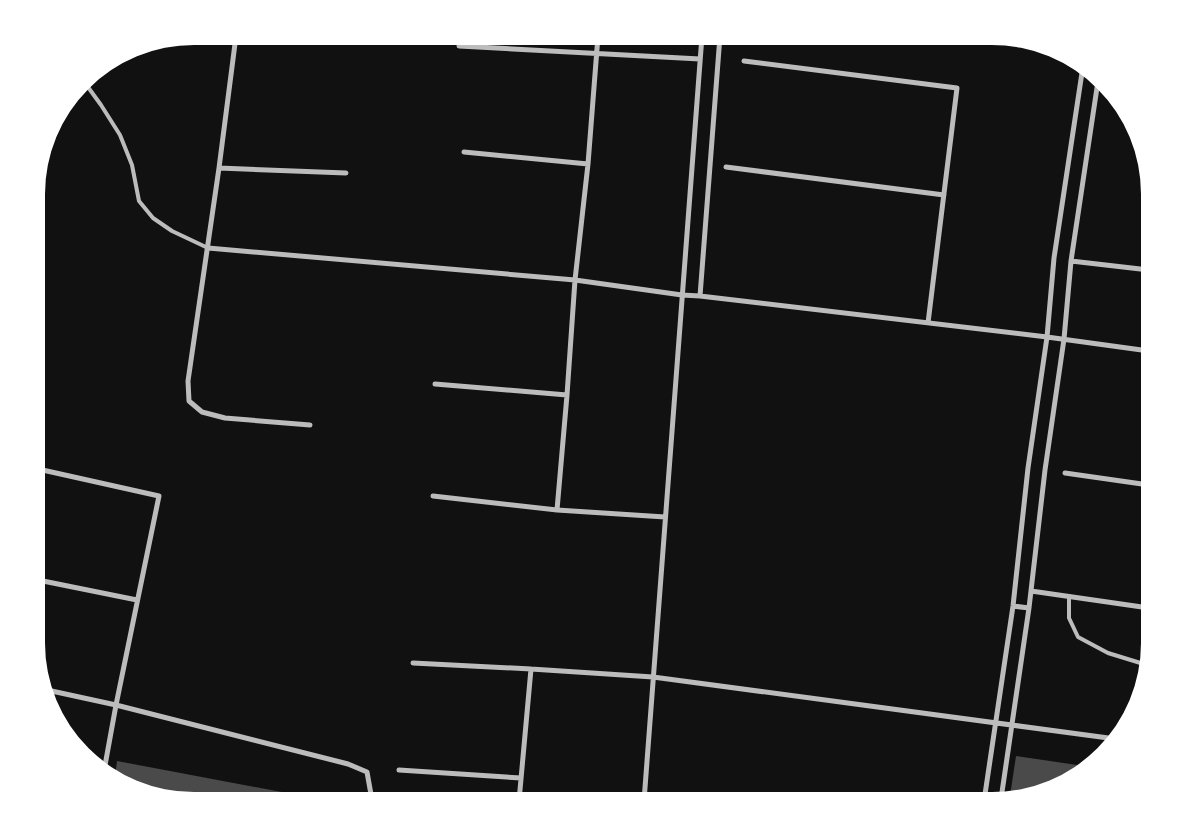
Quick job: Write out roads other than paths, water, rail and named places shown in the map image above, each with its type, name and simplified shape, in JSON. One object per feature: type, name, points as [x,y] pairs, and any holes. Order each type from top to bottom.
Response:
[{"type":"street","points":[[235,45],[188,381],[190,401],[202,412],[224,418],[310,425]]},
{"type":"street","points":[[557,510],[575,280],[588,164],[597,45]]},
{"type":"street","points":[[645,792],[701,45]]},
{"type":"street","points":[[700,296],[719,45]]},
{"type":"street","points":[[459,46],[700,59]]},
{"type":"street","points":[[744,61],[957,88],[928,324]]},
{"type":"street","points":[[985,792],[1013,606],[1028,468],[1047,337],[1054,258],[1082,75]]},
{"type":"street","points":[[1002,791],[1029,608],[1045,470],[1064,339],[1071,260],[1097,89]]},
{"type":"street","points":[[464,152],[588,164]]},
{"type":"street","points":[[726,167],[944,195]]},
{"type":"street","points":[[219,168],[346,173]]},
{"type":"street","points":[[208,248],[575,280],[682,295],[1064,339],[1141,350]]},
{"type":"street","points":[[1071,260],[1141,269]]},
{"type":"street","points":[[435,384],[567,395]]},
{"type":"street","points":[[45,471],[160,496],[106,763]]},
{"type":"street","points":[[1065,473],[1141,484]]},
{"type":"street","points":[[433,496],[557,510],[665,518]]},
{"type":"street","points":[[45,581],[138,600]]},
{"type":"street","points":[[1031,591],[1141,607]]},
{"type":"street","points":[[1013,606],[1029,608]]},
{"type":"street","points":[[413,663],[653,677],[1107,738]]},
{"type":"street","points":[[520,792],[531,669]]},
{"type":"street","points":[[53,691],[116,705],[348,764],[367,772],[371,792]]},
{"type":"street","points":[[399,770],[521,778]]},
{"type":"lane","points":[[90,88],[120,135],[132,165],[139,201],[153,218],[172,231],[208,248]]},
{"type":"lane","points":[[1069,596],[1069,618],[1078,637],[1108,654],[1139,663]]}]
